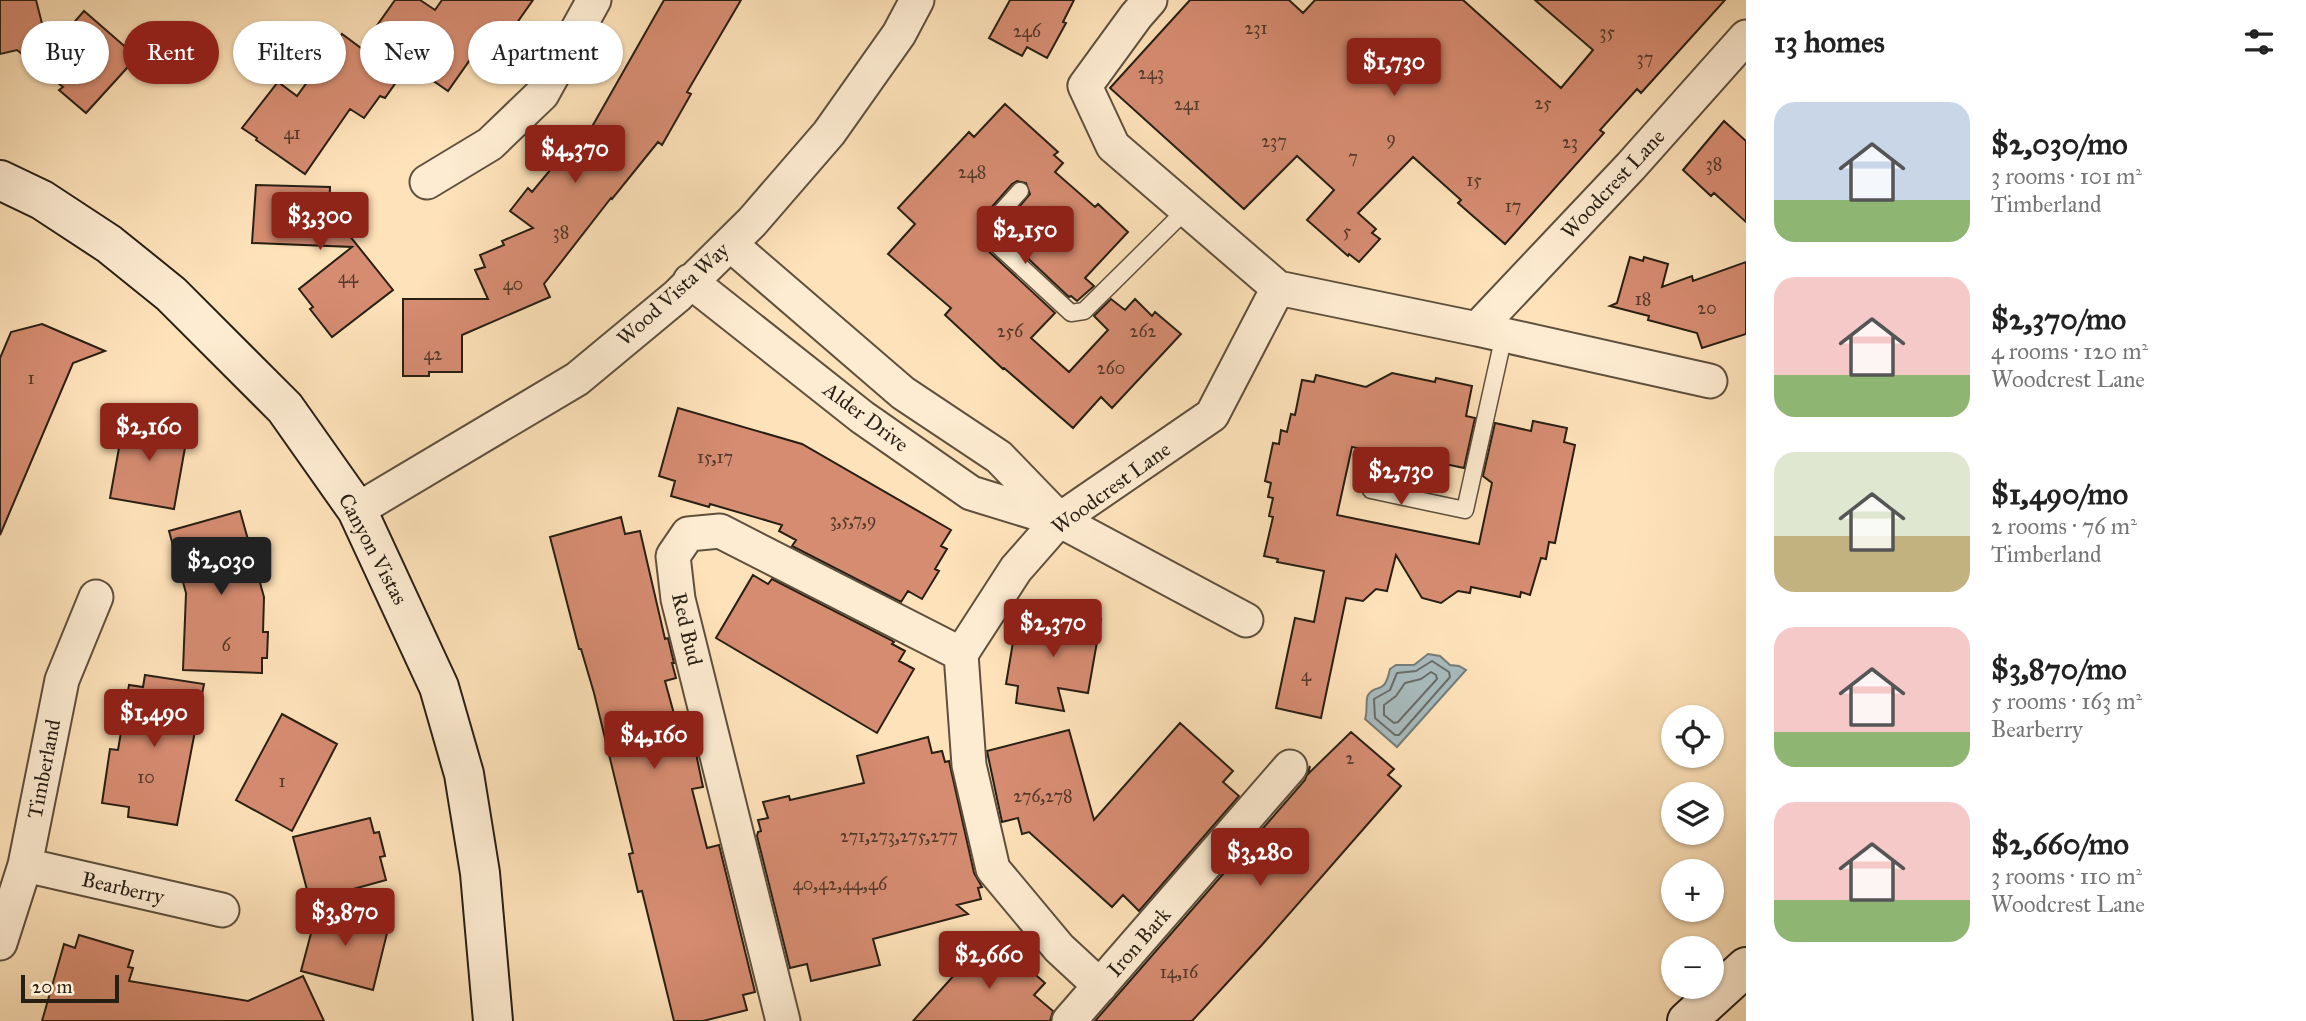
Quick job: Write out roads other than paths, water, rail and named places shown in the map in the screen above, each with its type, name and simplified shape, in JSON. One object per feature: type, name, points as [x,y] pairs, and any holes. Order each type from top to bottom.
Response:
[{"type":"street","points":[[427,183],[490,144],[542,94],[594,0]]},
{"type":"street","name":"Wood Vista Way","points":[[357,510],[577,379],[677,296],[752,222],[829,133],[899,34],[917,0]]},
{"type":"street","points":[[1150,0],[1085,86],[1113,146],[1278,288],[1710,381]]},
{"type":"street","name":"Woodcrest Lane","points":[[1490,332],[1631,166],[1746,37]]},
{"type":"street","name":"Canyon Vistas","points":[[0,180],[42,201],[109,244],[171,294],[285,408],[357,510],[439,687],[464,774],[480,873],[493,1021]]},
{"type":"street","name":"Alder Drive","points":[[730,244],[903,393],[999,457],[1059,520]]},
{"type":"street","name":"Alder Drive","points":[[690,281],[862,417],[971,494],[1059,520],[1246,620]]},
{"type":"street","name":"Woodcrest Lane","points":[[961,654],[1016,569],[1059,520],[1212,415],[1278,288]]},
{"type":"street","name":"Red Bud","points":[[783,1021],[678,600],[673,556],[688,534],[720,531],[961,654]]},
{"type":"street","name":"Timberland","points":[[0,943],[25,865],[62,680],[96,597]]},
{"type":"street","points":[[961,654],[969,765],[993,869],[1059,948],[1100,986]]},
{"type":"street","name":"Iron Bark","points":[[1069,1021],[1290,767]]},
{"type":"street","name":"Bearberry","points":[[25,865],[222,911]]},
{"type":"street","points":[[1687,1021],[1746,967]]},
{"type":"lane","points":[[1020,191],[991,223],[991,239],[1071,313],[1084,312],[1187,209]]},
{"type":"lane","points":[[1371,490],[1465,510],[1490,332]]},
{"type":"water","points":[[1428,654],[1440,656],[1450,665],[1466,670],[1397,747],[1365,719],[1367,697],[1371,691],[1383,686],[1390,669],[1396,665],[1414,665]]}]
